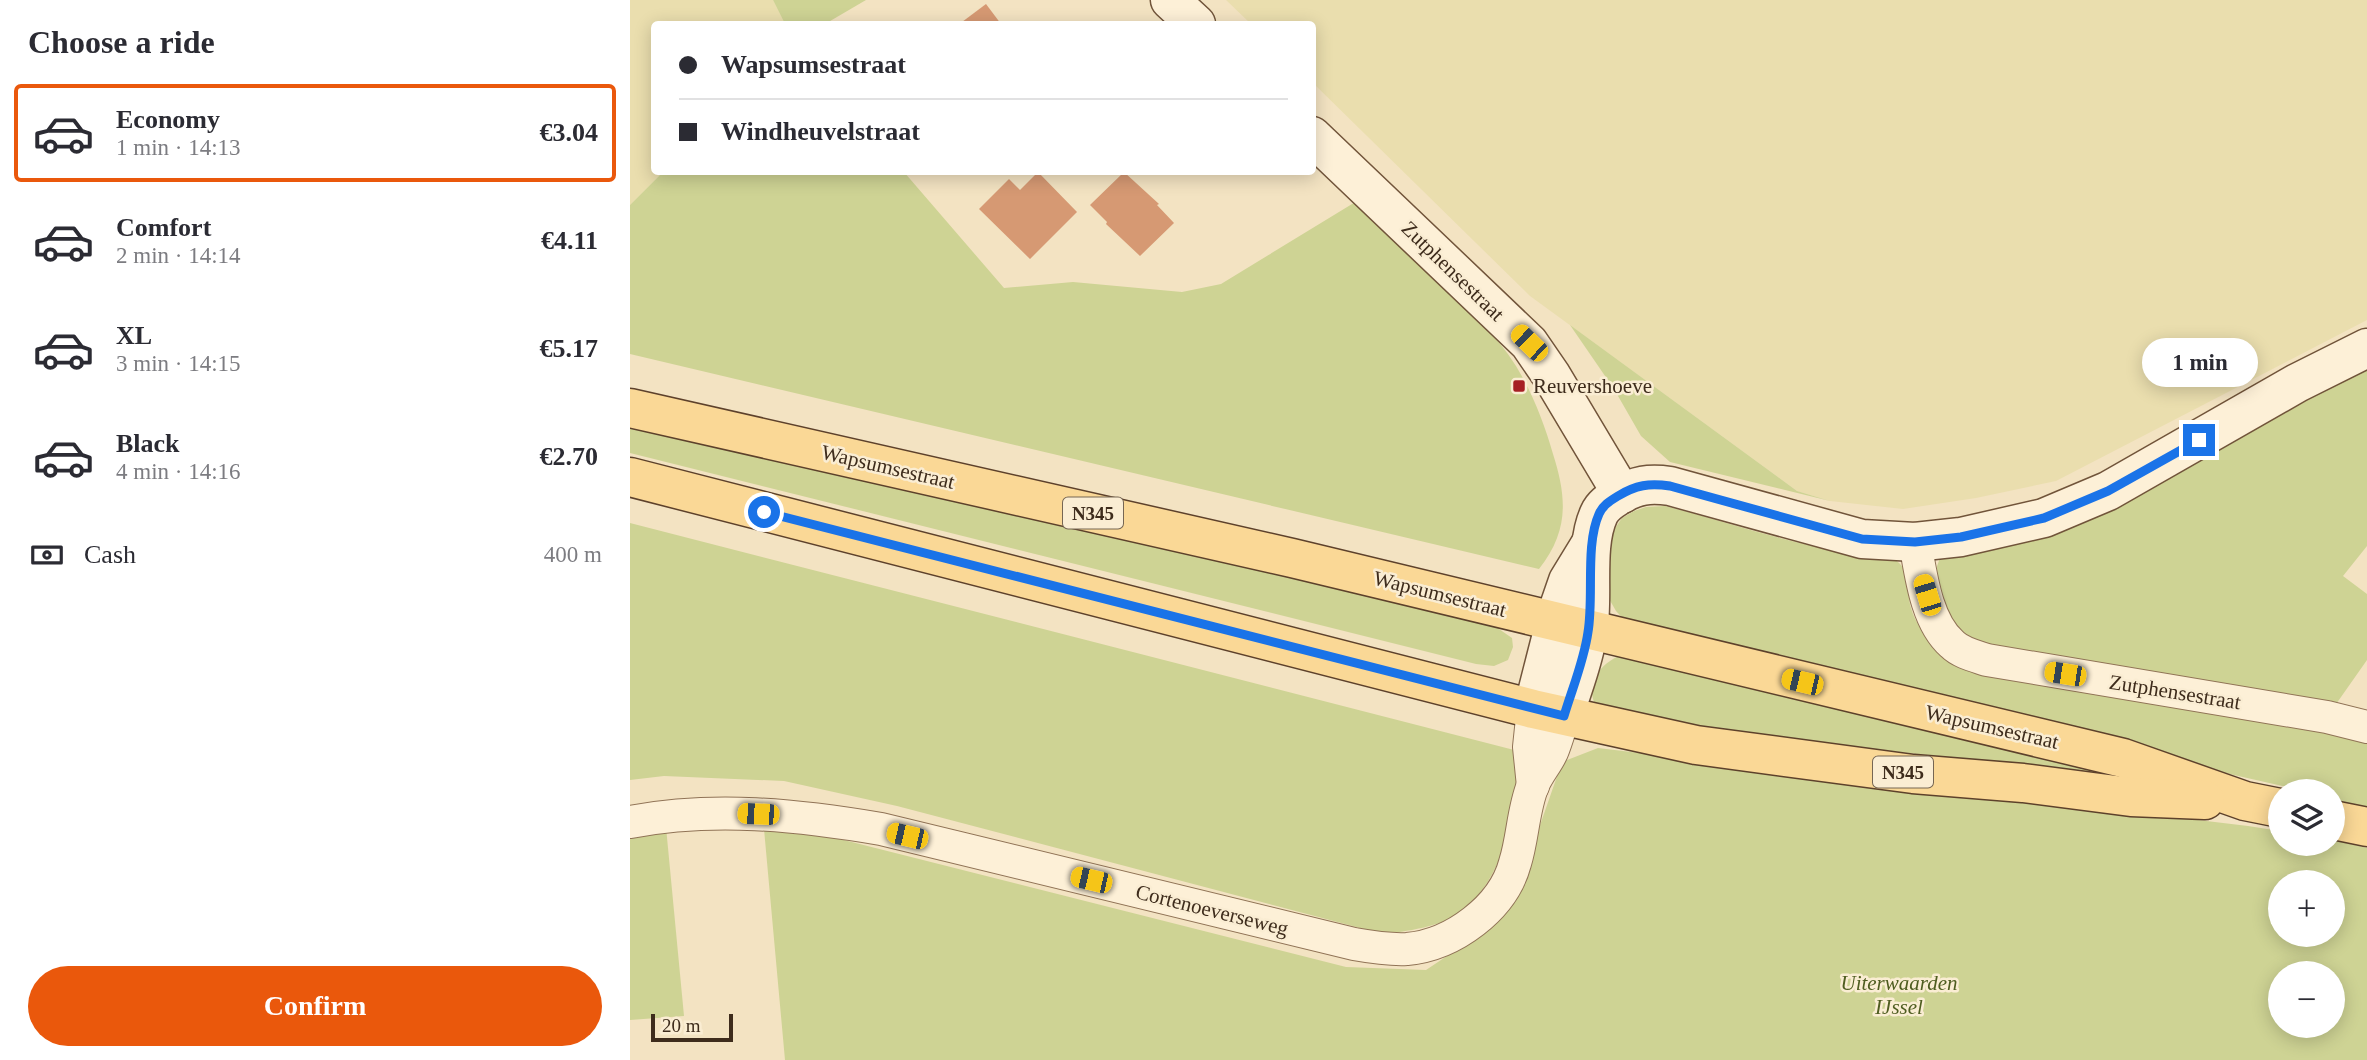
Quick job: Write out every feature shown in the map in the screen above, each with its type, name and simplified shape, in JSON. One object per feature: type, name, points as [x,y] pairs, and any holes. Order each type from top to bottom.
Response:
[{"type":"main road","name":"Wapsumsestraat","points":[[630,408],[1292,558],[2123,758],[2263,805]]},
{"type":"main road","name":"Wapsumsestraat","points":[[630,477],[1549,713],[1696,745],[1913,774],[2023,783],[2131,797],[2263,805]]},
{"type":"main road","points":[[2345,822],[2367,827]]},
{"type":"street","points":[[1170,0],[1193,21]]},
{"type":"street","name":"Zutphensestraat","points":[[1316,140],[1529,343],[1622,494]]},
{"type":"street","points":[[1622,494],[1641,485],[1670,486],[1862,539],[1915,542],[1961,537],[2044,518],[2076,506],[2108,491],[2297,383],[2367,348]]},
{"type":"street","name":"Cortenoeverseweg","points":[[630,822],[665,815],[713,813],[795,816],[895,832],[1381,949],[1408,949],[1451,936],[1495,901],[1508,883],[1533,786],[1552,751],[1549,713],[1571,626],[1592,590],[1591,543],[1599,513],[1606,503],[1622,494]]},
{"type":"street","name":"Zutphensestraat","points":[[1915,542],[1922,579],[1940,630],[1953,646],[1969,654],[1987,660],[2327,717],[2367,727]]},
{"type":"shaded area","points":[[630,0],[773,0],[784,21],[651,21],[651,175],[660,175],[630,205]]},
{"type":"shaded area","points":[[1226,0],[2367,0],[2367,320],[2056,481],[1976,498],[1903,509],[1830,501],[1797,491],[1530,296],[1316,86],[1316,21],[1248,21]]},
{"type":"green space","points":[[773,0],[866,0],[830,21],[784,21]]},
{"type":"green space","points":[[660,175],[907,175],[1004,288],[1073,282],[1182,292],[1221,284],[1357,201],[1481,322],[1516,366],[1538,409],[1558,470],[1563,500],[1556,541],[1539,569],[630,354],[630,205]]},
{"type":"green space","points":[[1570,325],[1797,491],[1830,501],[1670,462],[1641,436],[1614,389]]},
{"type":"green space","points":[[2367,364],[2367,546],[2343,576],[2367,594],[2367,660],[2334,707],[1989,653],[1960,633],[1947,612],[1933,577],[1940,558]]},
{"type":"green space","points":[[630,421],[1483,618],[1512,638],[1513,647],[1508,660],[1494,666],[1476,664],[630,453]]},
{"type":"green space","points":[[1665,506],[1775,537],[1847,553],[1894,559],[1905,571],[1915,619],[1936,648],[2367,740],[2367,808],[2345,802],[2345,779],[2268,779],[2268,783],[2102,745],[1629,625],[1616,611],[1604,590],[1611,534],[1622,518],[1646,507]]},
{"type":"green space","points":[[630,523],[1518,751],[1512,817],[1499,860],[1476,898],[1453,918],[1434,925],[1383,934],[897,806],[784,781],[664,776],[630,780]]},
{"type":"green space","points":[[1619,656],[2006,743],[2119,777],[1743,734],[1597,708],[1592,692],[1595,678],[1605,665]]},
{"type":"green space","name":"Uiterwaarden IJssel","points":[[1598,748],[2268,829],[2268,856],[2345,856],[2345,843],[2367,848],[2367,1060],[785,1060],[764,829],[820,834],[1346,967],[1426,970],[1486,930],[1523,874],[1562,762]]},
{"type":"green space","points":[[666,827],[684,1016],[630,1020],[630,831]]},
{"type":"building","points":[[986,4],[999,21],[963,21]]},
{"type":"building","points":[[1035,175],[1041,175],[1077,212],[1030,259],[979,209],[1009,179],[1020,190]]},
{"type":"building","points":[[1121,175],[1127,175],[1159,204],[1157,205],[1174,223],[1140,256],[1090,205]]},
{"type":"place","name":"Reuvershoeve","points":[[1519,386]]},
{"type":"route","points":[[764,512],[1564,716],[1586,643],[1592,590],[1591,543],[1599,513],[1606,503],[1631,488],[1655,484],[1670,486],[1862,539],[1915,542],[1961,537],[2044,518],[2108,491],[2199,440]]}]
